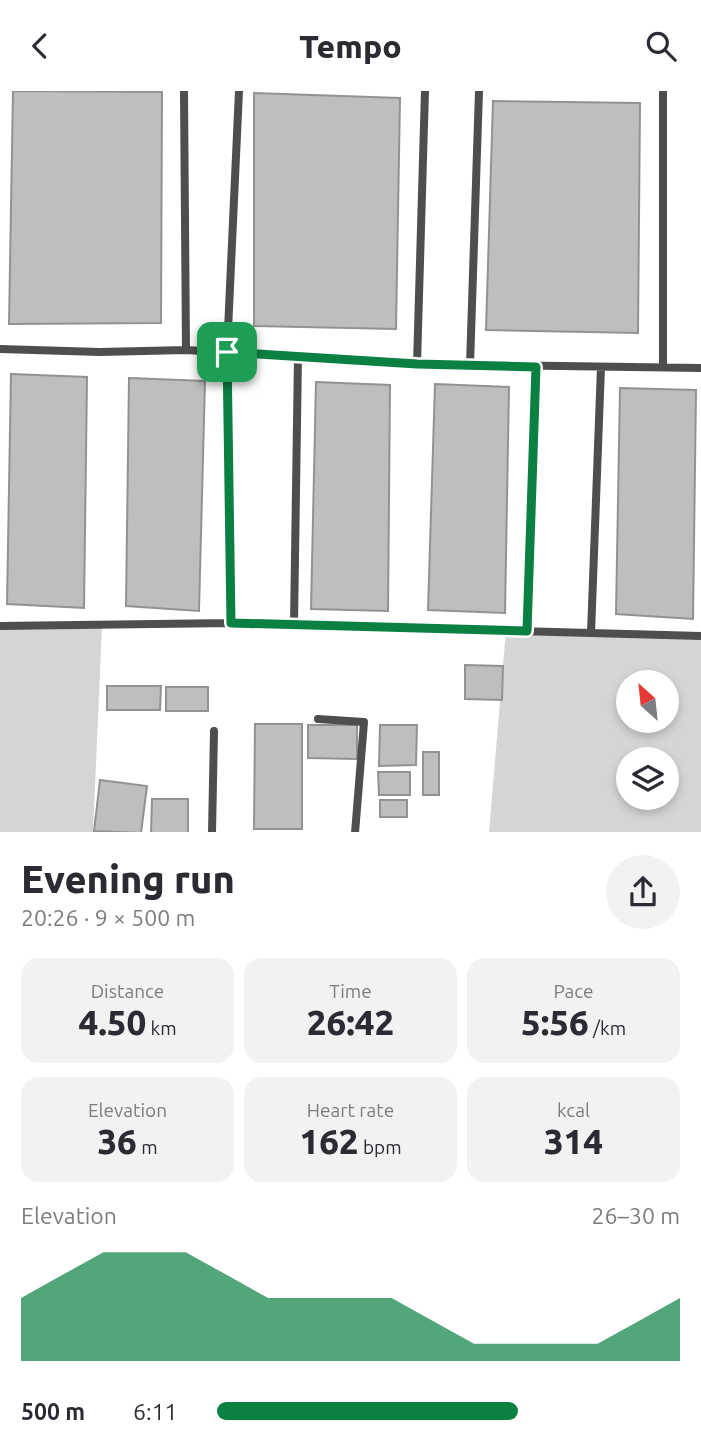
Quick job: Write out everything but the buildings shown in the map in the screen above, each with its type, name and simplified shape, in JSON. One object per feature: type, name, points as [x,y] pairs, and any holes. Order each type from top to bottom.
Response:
[{"type":"lane","points":[[184,91],[186,351]]},
{"type":"lane","points":[[231,623],[227,352],[239,91]]},
{"type":"lane","points":[[417,364],[425,91]]},
{"type":"lane","points":[[470,365],[479,91]]},
{"type":"lane","points":[[663,91],[663,366]]},
{"type":"lane","points":[[0,349],[227,352],[417,364],[701,368]]},
{"type":"lane","points":[[294,624],[298,355]]},
{"type":"lane","points":[[591,633],[601,366]]},
{"type":"lane","points":[[527,631],[536,367]]},
{"type":"lane","points":[[0,626],[231,623],[701,636]]},
{"type":"lane","points":[[318,719],[356,720],[363,722],[365,726],[355,832]]},
{"type":"lane","points":[[212,832],[214,731]]},
{"type":"shaded area","points":[[0,626],[102,626],[93,832],[0,832]]},
{"type":"shaded area","points":[[506,630],[701,636],[701,832],[489,832]]},
{"type":"route","points":[[227,352],[417,364],[536,367],[527,631],[231,623],[227,352]]}]
